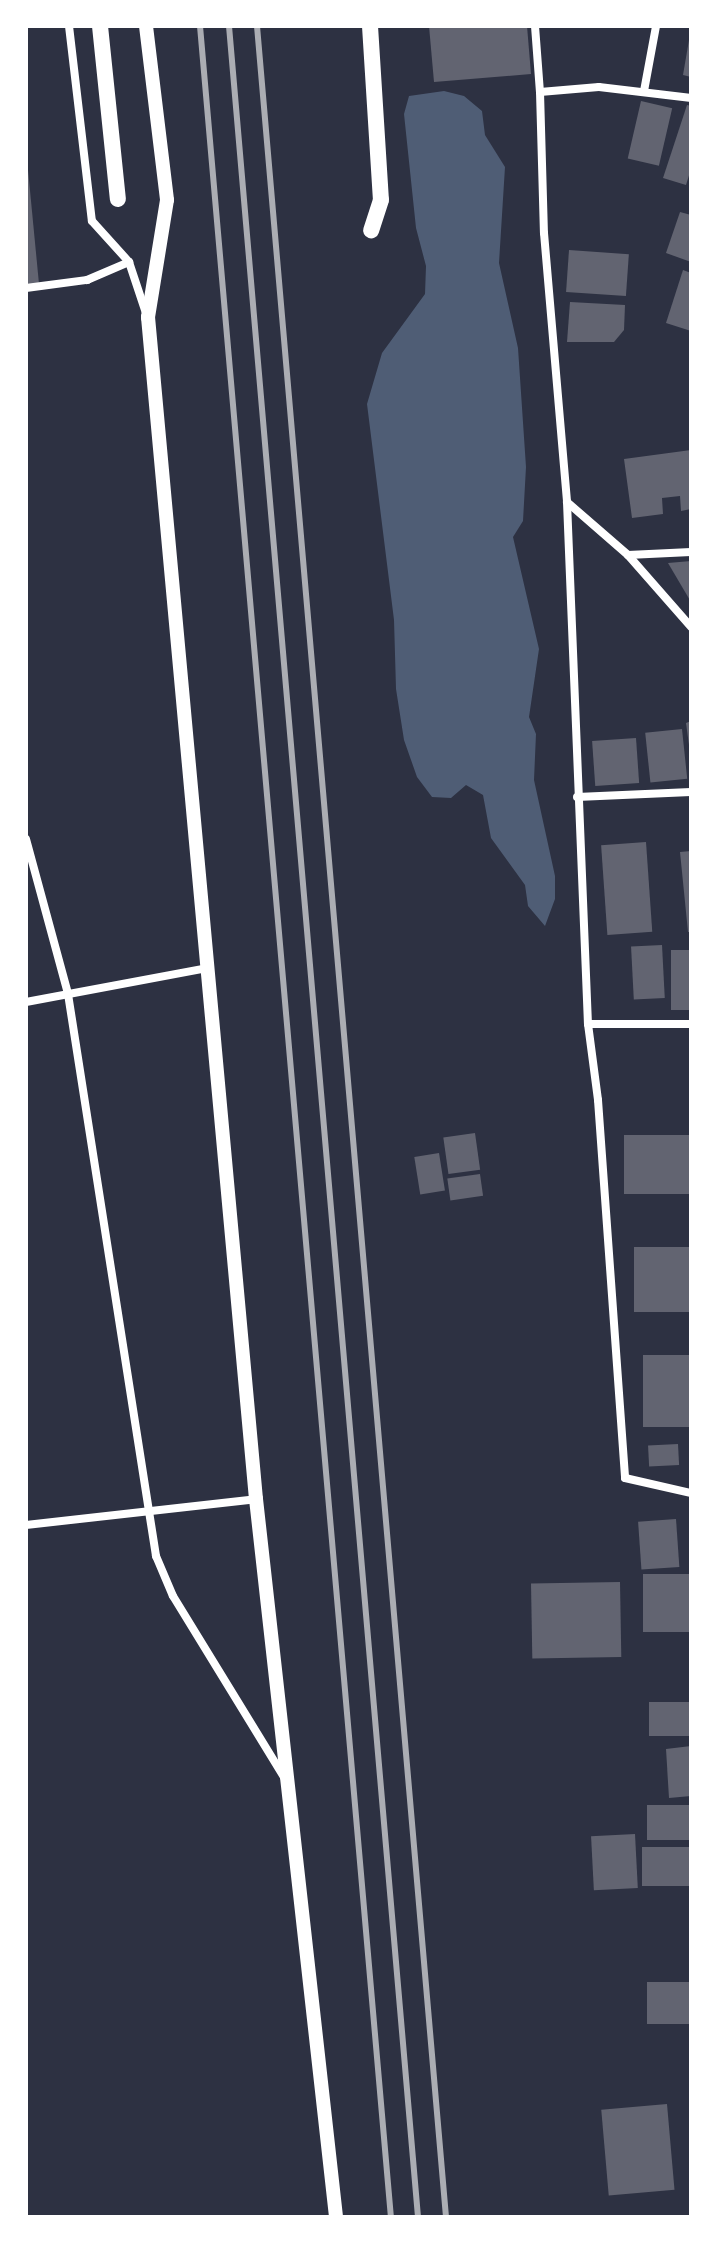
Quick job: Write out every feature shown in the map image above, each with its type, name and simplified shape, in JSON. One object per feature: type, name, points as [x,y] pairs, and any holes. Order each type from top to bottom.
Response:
[{"type":"main road","points":[[100,26],[118,199]]},
{"type":"main road","points":[[370,26],[381,200],[371,230]]},
{"type":"street","points":[[69,26],[92,221],[129,262],[148,317],[256,1499],[336,2217]]},
{"type":"street","points":[[146,26],[167,200],[148,317]]},
{"type":"street","points":[[535,26],[544,233],[567,502],[588,1024],[600,1116],[625,1478],[691,1493]]},
{"type":"street","points":[[644,91],[656,26]]},
{"type":"street","points":[[540,92],[644,91],[691,98]]},
{"type":"street","points":[[26,288],[87,280],[129,262]]},
{"type":"street","points":[[567,502],[628,555],[691,627]]},
{"type":"street","points":[[628,555],[691,552]]},
{"type":"street","points":[[577,797],[691,792]]},
{"type":"street","points":[[26,839],[68,994],[146,1513],[156,1556],[173,1596],[285,1779]]},
{"type":"street","points":[[26,1002],[207,968]]},
{"type":"street","points":[[588,1024],[691,1024]]},
{"type":"street","points":[[26,1525],[256,1499]]},
{"type":"water","points":[[444,91],[464,96],[482,111],[485,135],[505,167],[499,263],[518,348],[526,467],[523,521],[513,537],[539,649],[529,717],[536,734],[534,780],[555,876],[555,899],[545,926],[528,906],[525,885],[491,838],[483,795],[466,785],[451,798],[432,797],[417,777],[404,740],[396,689],[394,620],[367,404],[382,353],[425,294],[426,266],[416,228],[404,114],[409,96]]},
{"type":"building","points":[[429,26],[527,26],[531,74],[434,82]]},
{"type":"building","points":[[691,40],[691,77],[683,75]]},
{"type":"building","points":[[641,101],[672,108],[659,166],[628,158]]},
{"type":"building","points":[[687,105],[691,106],[691,169],[686,185],[663,178]]},
{"type":"building","points":[[26,149],[39,284],[26,284]]},
{"type":"building","points":[[680,212],[691,215],[691,262],[666,253]]},
{"type":"building","points":[[569,250],[629,254],[626,296],[566,292]]},
{"type":"building","points":[[683,270],[691,273],[691,331],[666,323]]},
{"type":"building","points":[[570,302],[625,305],[624,330],[614,342],[567,342]]},
{"type":"building","points":[[691,450],[691,509],[681,511],[680,496],[662,498],[663,514],[632,518],[624,459]]},
{"type":"building","points":[[691,561],[691,602],[668,563]]},
{"type":"building","points":[[691,721],[691,744],[689,745],[686,723]]},
{"type":"building","points":[[682,729],[687,779],[650,783],[645,733]]},
{"type":"building","points":[[636,738],[639,783],[595,786],[592,741]]},
{"type":"building","points":[[646,842],[652,932],[607,935],[601,845]]},
{"type":"building","points":[[691,851],[691,932],[688,932],[680,852]]},
{"type":"building","points":[[662,945],[665,998],[634,1000],[631,947]]},
{"type":"building","points":[[671,950],[691,950],[691,1010],[671,1010]]},
{"type":"building","points":[[475,1133],[480,1170],[448,1174],[443,1137]]},
{"type":"building","points":[[624,1135],[691,1135],[691,1194],[624,1194]]},
{"type":"building","points":[[439,1153],[445,1191],[420,1194],[414,1157]]},
{"type":"building","points":[[480,1174],[483,1196],[450,1200],[447,1179]]},
{"type":"building","points":[[634,1247],[691,1247],[691,1312],[634,1312]]},
{"type":"building","points":[[643,1355],[691,1355],[691,1427],[643,1427]]},
{"type":"building","points":[[678,1444],[679,1465],[649,1467],[648,1446]]},
{"type":"building","points":[[676,1519],[679,1567],[641,1570],[638,1522]]},
{"type":"building","points":[[643,1574],[691,1574],[691,1632],[643,1632]]},
{"type":"building","points":[[620,1582],[621,1657],[532,1659],[531,1584]]},
{"type":"building","points":[[649,1702],[691,1702],[691,1736],[649,1736]]},
{"type":"building","points":[[691,1746],[691,1796],[669,1798],[666,1749]]},
{"type":"building","points":[[647,1805],[691,1805],[691,1840],[647,1840]]},
{"type":"building","points":[[635,1834],[638,1888],[594,1890],[591,1836]]},
{"type":"building","points":[[642,1847],[691,1847],[691,1886],[642,1886]]},
{"type":"building","points":[[647,1982],[691,1982],[691,2024],[647,2024]]},
{"type":"building","points":[[667,2104],[674,2190],[609,2195],[601,2110]]},
{"type":"railway","points":[[200,26],[391,2217]]},
{"type":"railway","points":[[229,26],[418,2217]]},
{"type":"railway","points":[[257,26],[446,2217]]}]
